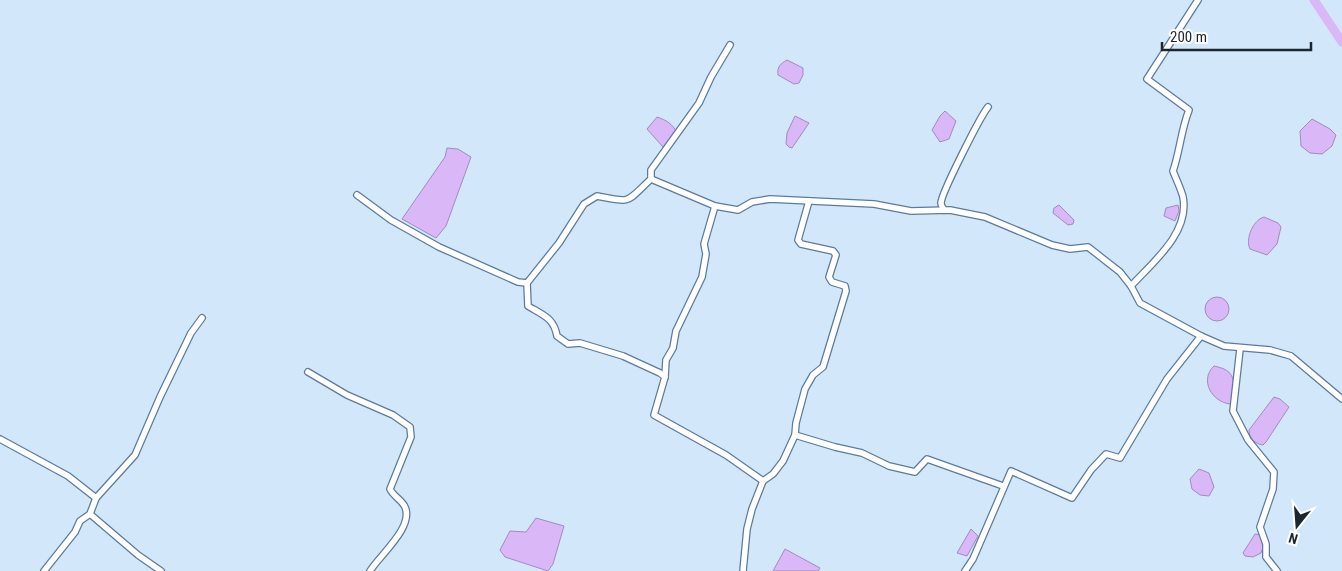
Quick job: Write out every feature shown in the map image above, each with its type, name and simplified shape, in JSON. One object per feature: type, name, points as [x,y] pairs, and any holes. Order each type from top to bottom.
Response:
[{"type":"street","points":[[1131,286],[1172,240],[1182,216],[1183,198],[1173,171],[1181,146],[1182,129],[1189,110],[1147,79],[1198,0]]},
{"type":"street","points":[[666,377],[623,356],[580,343],[568,344],[557,336],[555,325],[551,320],[528,306],[527,283],[559,243],[584,204],[597,196],[622,202],[632,198],[651,179],[651,170],[699,103],[710,76],[730,45]]},
{"type":"street","points":[[944,210],[941,203],[944,192],[970,137],[988,107]]},
{"type":"street","points":[[651,179],[715,206],[738,210],[752,202],[770,199],[874,204],[911,211],[944,210],[985,217],[1052,245],[1070,249],[1088,247],[1120,272],[1131,286],[1140,303],[1201,336],[1224,346],[1240,349],[1270,350],[1291,356],[1342,399]]},
{"type":"street","points":[[357,195],[391,220],[439,247],[492,272],[518,282],[527,283]]},
{"type":"street","points":[[743,571],[746,529],[763,481],[773,474],[783,461],[795,435],[796,422],[805,389],[813,375],[823,367],[846,291],[845,286],[832,282],[829,277],[836,255],[833,252],[801,244],[798,240],[809,201]]},
{"type":"street","points":[[715,206],[704,244],[706,254],[702,277],[676,332],[673,348],[666,360],[666,377],[654,416],[726,455],[763,481]]},
{"type":"street","points":[[44,571],[75,532],[80,521],[90,514],[96,498],[135,455],[174,368],[202,318]]},
{"type":"street","points":[[966,571],[1011,471],[1072,498],[1106,454],[1120,458],[1167,379],[1201,336]]},
{"type":"street","points":[[1240,349],[1233,411],[1248,440],[1274,472],[1273,489],[1260,527],[1266,544],[1266,557],[1277,571]]},
{"type":"street","points":[[308,372],[347,395],[393,416],[410,427],[411,437],[390,489],[405,505],[407,514],[402,530],[370,571]]},
{"type":"street","points":[[795,435],[862,453],[889,466],[916,472],[927,459],[1003,486]]},
{"type":"street","points":[[0,439],[68,476],[96,498]]},
{"type":"street","points":[[90,514],[138,555],[161,571]]},
{"type":"shaded area","points":[[787,60],[803,68],[803,75],[799,83],[794,84],[778,75],[780,66]]},
{"type":"shaded area","points":[[945,111],[956,121],[949,139],[940,142],[932,130]]},
{"type":"shaded area","points":[[795,116],[809,123],[792,148],[786,144],[787,133]]},
{"type":"shaded area","points":[[657,117],[669,123],[677,133],[663,147],[647,129]]},
{"type":"shaded area","points":[[1312,119],[1330,129],[1336,135],[1332,146],[1322,154],[1310,153],[1301,146],[1300,131]]},
{"type":"shaded area","points":[[447,148],[458,149],[471,157],[446,226],[436,238],[402,219],[445,157]]},
{"type":"shaded area","points":[[1059,205],[1074,220],[1073,224],[1068,225],[1053,213],[1054,208]]},
{"type":"shaded area","points":[[1178,205],[1179,211],[1175,221],[1164,216],[1166,208]]},
{"type":"shaded area","points":[[1264,217],[1278,223],[1281,227],[1277,244],[1267,255],[1250,249],[1249,245],[1249,235],[1253,226]]},
{"type":"shaded area","points":[[1217,297],[1226,300],[1229,309],[1226,318],[1217,321],[1208,318],[1205,309],[1208,300]]},
{"type":"shaded area","points":[[1214,366],[1229,372],[1233,379],[1234,388],[1230,404],[1218,399],[1210,390],[1208,378]]},
{"type":"shaded area","points":[[1274,397],[1280,399],[1289,407],[1263,445],[1251,438],[1249,430]]},
{"type":"shaded area","points":[[1199,469],[1209,473],[1214,487],[1209,496],[1200,495],[1192,489],[1190,479]]},
{"type":"shaded area","points":[[536,518],[564,526],[553,564],[548,571],[505,557],[500,550],[510,531],[526,532]]},
{"type":"shaded area","points":[[971,529],[978,536],[967,556],[957,553]]},
{"type":"shaded area","points":[[1255,534],[1261,535],[1264,545],[1261,553],[1253,557],[1245,556],[1243,553]]},
{"type":"shaded area","points":[[785,549],[820,568],[818,571],[773,571]]},
{"type":"waterway","points":[[1314,0],[1342,42]]}]
